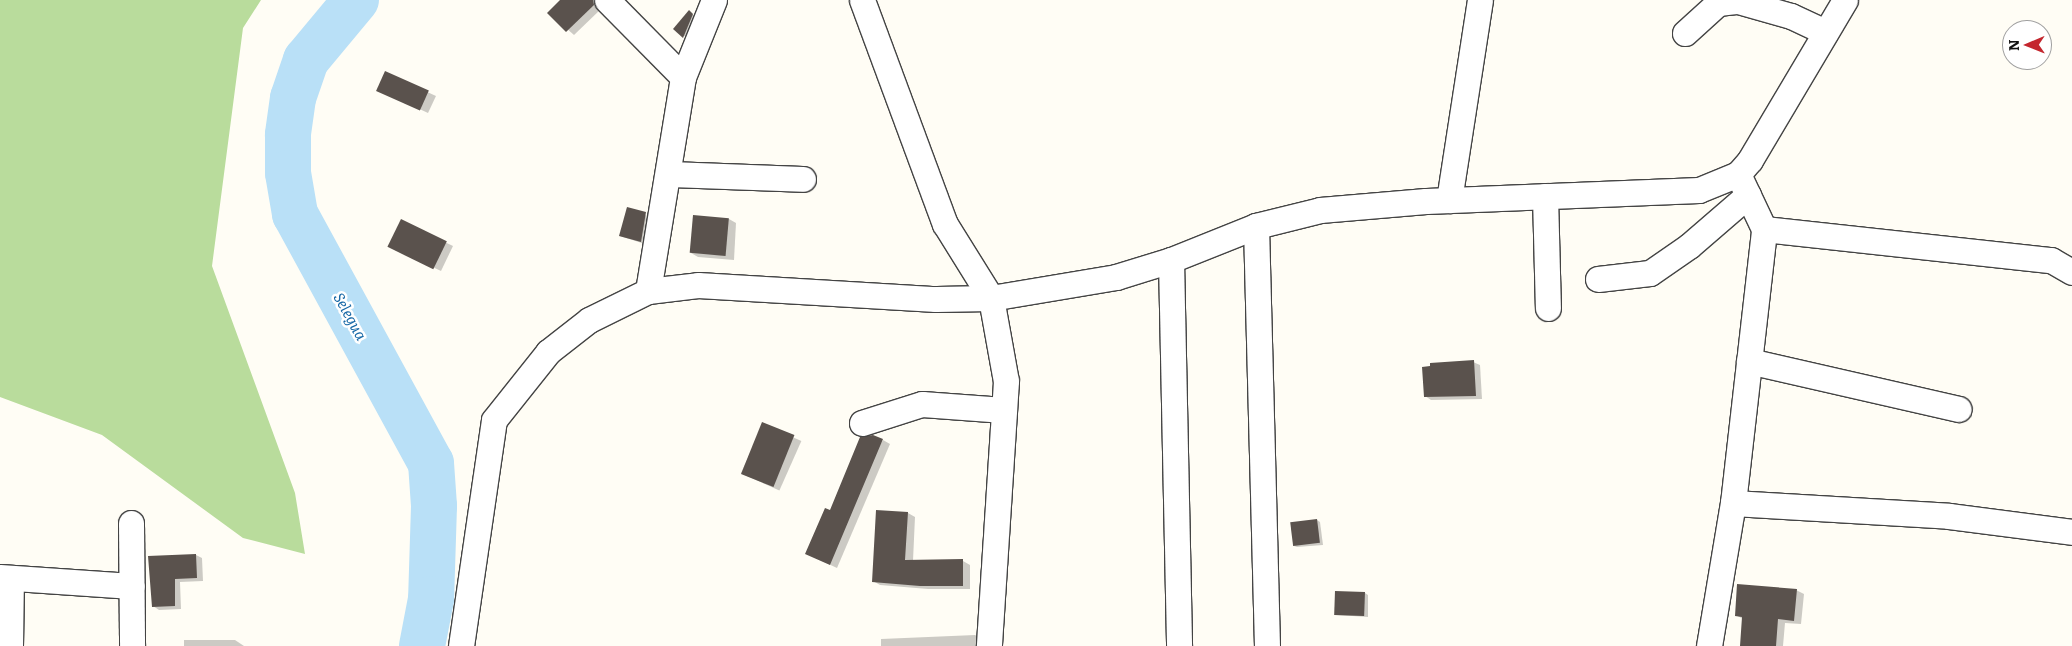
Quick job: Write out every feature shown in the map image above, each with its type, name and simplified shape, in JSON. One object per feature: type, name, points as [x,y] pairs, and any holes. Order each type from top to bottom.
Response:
[{"type":"street","points":[[607,0],[683,77]]},
{"type":"street","points":[[648,291],[669,174],[683,77],[714,0]]},
{"type":"street","points":[[862,0],[945,224],[991,298],[1006,380],[989,646]]},
{"type":"street","points":[[1449,200],[1480,0]]},
{"type":"street","points":[[1598,279],[1650,273],[1689,246],[1743,184],[1750,160],[1845,0]]},
{"type":"street","points":[[1685,33],[1718,3],[1738,1],[1790,16],[1826,32]]},
{"type":"street","points":[[669,174],[803,179]]},
{"type":"street","points":[[461,646],[494,420],[548,352],[589,320],[648,291],[698,285],[936,299],[991,298],[1116,278],[1171,260],[1256,226],[1320,210],[1449,200],[1700,190],[1743,184]]},
{"type":"street","points":[[1709,646],[1733,503],[1764,229],[1743,184]]},
{"type":"street","points":[[1545,196],[1548,308]]},
{"type":"street","points":[[1256,226],[1267,646]]},
{"type":"street","points":[[1764,229],[2051,260],[2072,272]]},
{"type":"street","points":[[1171,260],[1179,646]]},
{"type":"street","points":[[1749,361],[1959,409]]},
{"type":"street","points":[[862,423],[922,404],[1004,410]]},
{"type":"street","points":[[1733,503],[1949,516],[2072,532]]},
{"type":"street","points":[[131,523],[132,646]]},
{"type":"street","points":[[10,646],[6,578],[132,586]]},
{"type":"green space","points":[[0,0],[261,0],[243,28],[212,266],[295,493],[305,554],[243,538],[102,435],[0,397]]},
{"type":"building","points":[[560,0],[593,0],[594,5],[566,32],[547,13]]},
{"type":"building","points":[[689,10],[693,14],[683,38],[673,29]]},
{"type":"building","points":[[385,71],[429,91],[420,111],[376,91]]},
{"type":"building","points":[[627,207],[646,212],[641,242],[619,236]]},
{"type":"building","points":[[693,215],[729,218],[726,256],[690,253]]},
{"type":"building","points":[[401,219],[447,241],[433,269],[387,247]]},
{"type":"building","points":[[1474,360],[1476,396],[1424,397],[1422,367],[1430,366],[1430,363]]},
{"type":"building","points":[[762,422],[794,435],[773,487],[741,474]]},
{"type":"building","points":[[873,435],[883,439],[830,565],[805,554],[825,508],[830,510],[860,437]]},
{"type":"building","points":[[876,510],[908,512],[905,560],[963,559],[963,586],[920,586],[872,582]]},
{"type":"building","points":[[1317,519],[1320,543],[1293,546],[1290,522]]},
{"type":"building","points":[[196,554],[197,578],[175,579],[175,606],[152,607],[148,556]]},
{"type":"building","points":[[1737,584],[1797,589],[1794,621],[1778,619],[1776,646],[1740,646],[1742,617],[1735,616]]},
{"type":"building","points":[[1335,591],[1365,592],[1364,616],[1334,615]]},
{"type":"waterway","name":"Selegua","points":[[356,0],[306,60],[293,98],[288,135],[288,173],[295,214],[431,463],[434,506],[431,599],[422,646]]}]
